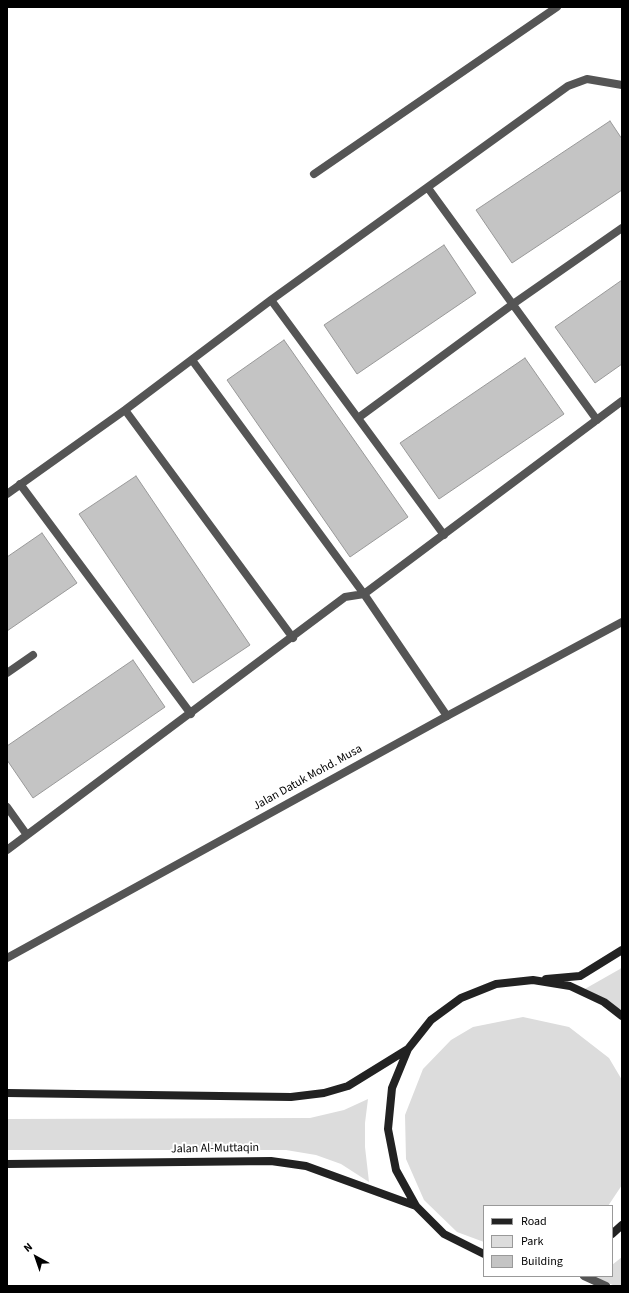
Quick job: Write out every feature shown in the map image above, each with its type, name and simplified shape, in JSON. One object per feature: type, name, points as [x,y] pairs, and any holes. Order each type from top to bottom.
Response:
[{"type":"main road","points":[[483,1254],[444,1234],[416,1206],[396,1170],[388,1129],[392,1088],[408,1049],[431,1020],[461,998],[496,984],[580,976],[622,950]]},
{"type":"main road","points":[[533,980],[570,986],[604,1002],[622,1016]]},
{"type":"main road","points":[[7,1093],[275,1096],[324,1093],[348,1086],[408,1049]]},
{"type":"main road","name":"Jalan Al-Muttaqin","points":[[7,1164],[272,1161],[306,1166],[416,1206]]},
{"type":"main road","points":[[613,1233],[622,1226]]},
{"type":"street","points":[[314,174],[557,7]]},
{"type":"street","points":[[7,494],[125,410],[271,300],[568,86],[587,79],[622,85]]},
{"type":"street","points":[[428,188],[597,420]]},
{"type":"street","points":[[358,418],[513,304],[622,228]]},
{"type":"street","points":[[271,300],[444,535]]},
{"type":"street","points":[[192,360],[364,594],[447,716]]},
{"type":"street","points":[[7,850],[346,597],[364,594],[622,401]]},
{"type":"street","points":[[125,410],[292,638]]},
{"type":"street","points":[[20,484],[191,714]]},
{"type":"street","name":"Jalan Datuk Mohd. Musa","points":[[7,958],[447,716],[622,622]]},
{"type":"street","points":[[7,673],[33,655]]},
{"type":"street","points":[[7,807],[27,835]]},
{"type":"street","points":[[586,1277],[606,1286]]},
{"type":"green space","points":[[622,967],[622,1011],[583,990],[620,969]]},
{"type":"green space","points":[[523,1017],[569,1027],[609,1058],[622,1080],[622,1185],[609,1205],[483,1205],[483,1242],[457,1232],[424,1200],[406,1159],[405,1115],[423,1069],[451,1040],[473,1027]]},
{"type":"green space","points":[[368,1099],[365,1123],[365,1147],[369,1182],[341,1164],[316,1155],[286,1150],[7,1150],[7,1119],[310,1118],[344,1110]]},
{"type":"green space","points":[[622,1257],[622,1286],[615,1286],[595,1277],[613,1277],[613,1264]]},
{"type":"building","points":[[610,121],[622,139],[622,190],[512,263],[476,210]]},
{"type":"building","points":[[444,245],[476,293],[357,374],[324,325]]},
{"type":"building","points":[[622,280],[622,364],[595,383],[555,327]]},
{"type":"building","points":[[284,340],[408,517],[350,557],[227,380]]},
{"type":"building","points":[[525,358],[564,414],[439,499],[400,443]]},
{"type":"building","points":[[136,476],[250,645],[193,683],[79,514]]},
{"type":"building","points":[[42,533],[77,583],[7,631],[7,557]]},
{"type":"building","points":[[133,660],[165,707],[33,798],[7,760],[7,746]]}]
